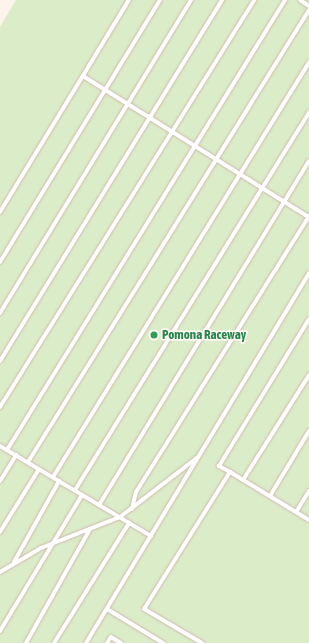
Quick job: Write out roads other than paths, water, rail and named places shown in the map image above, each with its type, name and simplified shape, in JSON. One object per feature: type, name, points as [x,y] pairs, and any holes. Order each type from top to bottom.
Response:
[{"type":"lane","points":[[0,212],[129,0]]},
{"type":"lane","points":[[0,262],[106,91],[160,0]]},
{"type":"lane","points":[[0,313],[191,0]]},
{"type":"lane","points":[[0,361],[222,0]]},
{"type":"lane","points":[[0,407],[173,133],[254,0]]},
{"type":"lane","points":[[7,450],[285,0]]},
{"type":"lane","points":[[300,0],[309,6]]},
{"type":"lane","points":[[28,462],[309,10]]},
{"type":"lane","points":[[53,477],[309,63]]},
{"type":"lane","points":[[83,76],[309,217],[136,492],[132,509]]},
{"type":"lane","points":[[75,490],[309,112]]},
{"type":"lane","points":[[99,504],[309,161]]},
{"type":"lane","points":[[86,643],[309,273]]},
{"type":"lane","points":[[309,319],[219,466],[309,520]]},
{"type":"lane","points":[[243,480],[309,375]]},
{"type":"lane","points":[[270,496],[309,431]]},
{"type":"lane","points":[[0,446],[151,536]]},
{"type":"lane","points":[[0,481],[16,455]]},
{"type":"lane","points":[[0,572],[14,562],[54,542],[120,517],[199,456]]},
{"type":"lane","points":[[0,532],[39,469]]},
{"type":"lane","points":[[202,643],[144,609],[230,472]]},
{"type":"lane","points":[[14,562],[59,481]]},
{"type":"lane","points":[[296,512],[309,491]]},
{"type":"lane","points":[[0,631],[82,495]]},
{"type":"lane","points":[[54,643],[129,523]]},
{"type":"lane","points":[[26,643],[91,528]]},
{"type":"lane","points":[[107,609],[163,643]]},
{"type":"lane","points":[[107,643],[111,637],[121,643]]},
{"type":"place","name":"Pomona Raceway","points":[[154,335]]}]
